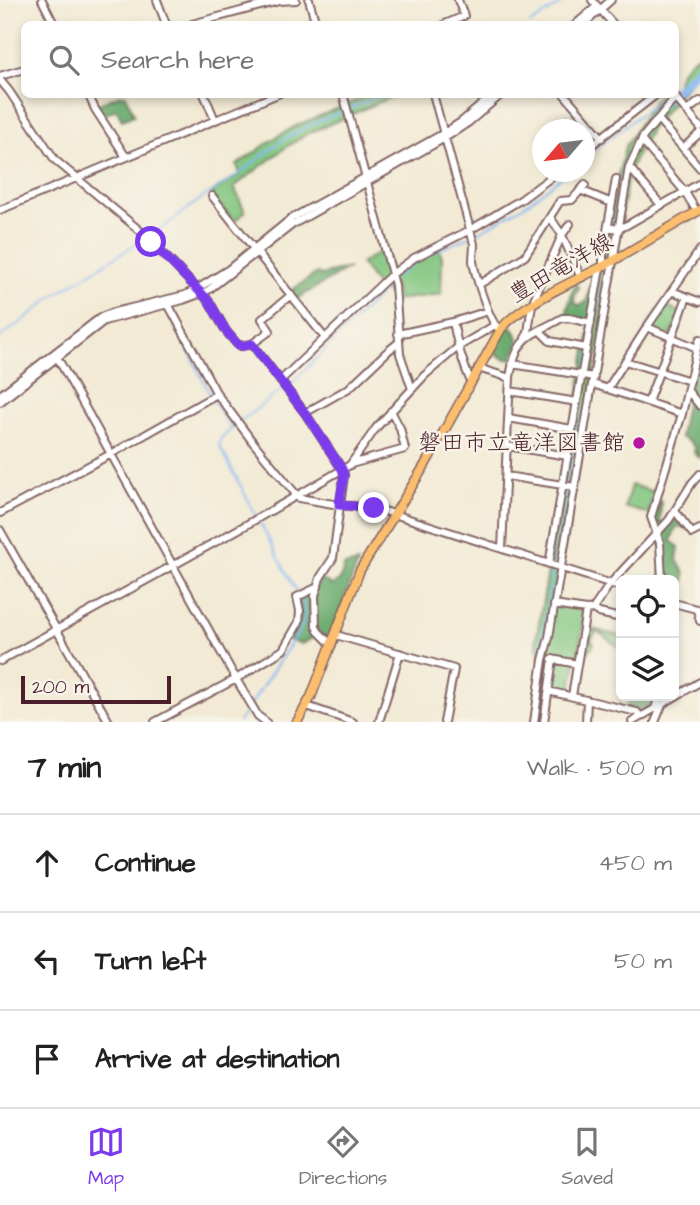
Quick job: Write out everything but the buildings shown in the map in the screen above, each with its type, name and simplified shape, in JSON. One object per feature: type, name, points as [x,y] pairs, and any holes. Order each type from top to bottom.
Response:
[{"type":"main road","name":"豊田竜洋線","points":[[297,722],[307,706],[360,570],[425,465],[498,327],[532,304],[698,211]]},
{"type":"street","points":[[42,0],[52,21]]},
{"type":"street","points":[[157,0],[165,21]]},
{"type":"street","points":[[203,21],[279,1],[296,0]]},
{"type":"street","points":[[309,0],[315,21]]},
{"type":"street","points":[[452,21],[464,16],[458,0]]},
{"type":"street","points":[[592,0],[610,21]]},
{"type":"street","points":[[580,21],[611,0]]},
{"type":"street","points":[[587,21],[599,8]]},
{"type":"street","points":[[21,70],[0,78],[51,154],[61,166],[144,233],[199,291],[237,344],[252,344],[270,331],[262,319],[291,295]]},
{"type":"street","points":[[90,98],[126,157]]},
{"type":"street","points":[[206,98],[215,120]]},
{"type":"street","points":[[0,210],[268,98]]},
{"type":"street","points":[[344,98],[395,285],[398,343],[412,390]]},
{"type":"street","points":[[350,465],[376,428],[443,358],[458,347],[498,327],[488,311],[475,271],[474,244],[434,98]]},
{"type":"street","points":[[444,136],[489,98]]},
{"type":"street","points":[[0,402],[104,321],[168,304],[199,291],[292,225],[469,122],[497,98]]},
{"type":"street","points":[[567,98],[602,138]]},
{"type":"street","points":[[595,143],[652,98]]},
{"type":"street","points":[[534,722],[629,167],[642,141],[673,98]]},
{"type":"street","points":[[676,98],[700,127]]},
{"type":"street","points":[[687,111],[700,101]]},
{"type":"street","points":[[658,119],[700,169]]},
{"type":"street","points":[[683,148],[700,133]]},
{"type":"street","points":[[642,141],[698,211]]},
{"type":"street","points":[[629,167],[661,205]]},
{"type":"street","points":[[549,564],[616,180]]},
{"type":"street","points":[[280,381],[392,275],[414,258],[470,230],[545,182]]},
{"type":"street","points":[[608,228],[618,229],[700,183]]},
{"type":"street","points":[[480,284],[525,256],[561,201],[572,200],[583,188],[612,203]]},
{"type":"street","points":[[212,196],[325,338]]},
{"type":"street","points":[[550,217],[562,234],[581,278]]},
{"type":"street","points":[[502,549],[512,364],[518,346],[528,333],[532,304],[562,234],[570,225]]},
{"type":"street","points":[[608,388],[700,250]]},
{"type":"street","points":[[0,395],[101,317],[199,291]]},
{"type":"street","points":[[672,291],[700,302]]},
{"type":"street","points":[[648,402],[687,297]]},
{"type":"street","points":[[168,304],[217,394],[299,498],[374,508],[616,586]]},
{"type":"street","points":[[398,334],[488,311]]},
{"type":"street","points":[[524,340],[562,318],[591,323]]},
{"type":"street","points":[[453,322],[458,347],[471,382]]},
{"type":"street","points":[[647,327],[696,348]]},
{"type":"street","points":[[540,331],[550,341],[586,348]]},
{"type":"street","points":[[662,575],[660,543],[651,517],[682,414],[700,339]]},
{"type":"street","points":[[305,413],[349,387],[398,343]]},
{"type":"street","points":[[252,344],[305,413],[344,475],[333,558],[323,573],[315,596],[316,626],[332,645]]},
{"type":"street","points":[[57,358],[236,679],[258,716],[266,722]]},
{"type":"street","points":[[625,360],[690,381]]},
{"type":"street","points":[[512,364],[582,374],[608,388],[682,414]]},
{"type":"street","points":[[478,368],[510,378]]},
{"type":"street","points":[[510,391],[577,402]]},
{"type":"street","points":[[688,391],[700,406]]},
{"type":"street","points":[[0,513],[217,394]]},
{"type":"street","points":[[0,662],[342,469],[405,449],[400,428],[391,411]]},
{"type":"street","points":[[508,418],[572,429]]},
{"type":"street","points":[[507,446],[568,456]]},
{"type":"street","points":[[572,696],[589,610],[657,534],[700,474]]},
{"type":"street","points":[[506,476],[575,487]]},
{"type":"street","points":[[675,511],[692,533],[700,529]]},
{"type":"street","points":[[0,530],[108,722]]},
{"type":"street","points":[[155,722],[275,657],[283,650],[299,622],[301,616],[297,597],[318,587]]},
{"type":"street","points":[[679,604],[699,610],[700,621]]},
{"type":"street","points":[[554,605],[616,617]]},
{"type":"street","points":[[336,635],[454,669],[444,722]]},
{"type":"street","points":[[379,722],[400,653]]},
{"type":"street","points":[[544,657],[577,664]]},
{"type":"street","points":[[544,722],[553,659]]},
{"type":"street","points":[[632,722],[700,682]]},
{"type":"street","points":[[548,691],[636,712],[641,717]]},
{"type":"street","points":[[586,722],[587,700]]},
{"type":"street","points":[[655,722],[659,701]]},
{"type":"street","points":[[307,706],[353,722]]},
{"type":"green space","points":[[700,53],[700,70],[679,95],[679,76]]},
{"type":"green space","points":[[113,98],[127,98],[134,115],[122,120],[116,109],[102,116],[96,105]]},
{"type":"green space","points":[[363,98],[389,98],[307,134],[234,187],[245,212],[234,221],[212,196],[214,191],[240,174],[237,165],[298,125]]},
{"type":"green space","points":[[676,98],[651,128],[629,170],[554,605],[586,610],[570,694],[550,689],[544,722],[534,722],[542,667],[536,641],[612,201],[625,147],[654,100]]},
{"type":"green space","points":[[438,246],[442,257],[441,294],[397,300],[394,285],[388,294],[382,285],[378,288],[361,263],[385,249],[391,275]]},
{"type":"green space","points":[[349,268],[295,300],[289,292],[317,273],[321,275]]},
{"type":"green space","points":[[596,277],[592,315],[587,320],[566,316],[576,284],[579,288],[574,302],[580,306],[587,301],[589,288]]},
{"type":"green space","points":[[662,305],[681,312],[670,337],[647,327]]},
{"type":"green space","points":[[512,326],[517,335],[517,350],[512,359],[505,359],[491,346],[507,327]]},
{"type":"green space","points":[[700,339],[700,458],[694,453],[695,448],[690,442],[680,437]]},
{"type":"green space","points":[[631,485],[654,492],[648,514],[625,507]]},
{"type":"green space","points":[[660,501],[660,523],[668,523],[676,513],[686,528],[678,526],[671,541],[679,547],[677,560],[685,574],[679,607],[679,575],[661,575],[666,560],[653,520]]},
{"type":"green space","points":[[358,563],[330,637],[325,638],[318,630],[311,639],[301,644],[289,640],[300,617],[298,599],[317,587],[320,579],[333,585],[340,580],[344,566]]},
{"type":"green space","points":[[587,628],[616,635],[616,645],[597,631],[591,639],[594,644],[584,658]]},
{"type":"green space","points":[[655,701],[648,709],[637,710],[628,708],[628,702]]},
{"type":"waterway","points":[[535,21],[567,0]]},
{"type":"waterway","points":[[679,87],[700,67]]},
{"type":"waterway","points":[[0,337],[55,295],[168,224],[284,139],[314,123],[375,98]]},
{"type":"waterway","points":[[660,103],[666,98]]},
{"type":"waterway","points":[[595,149],[647,109],[659,103]]},
{"type":"waterway","points":[[614,226],[623,168],[660,103]]},
{"type":"waterway","points":[[474,235],[525,205],[555,182]]},
{"type":"waterway","points":[[607,260],[613,231]]},
{"type":"waterway","points":[[397,277],[422,258],[469,237]]},
{"type":"waterway","points":[[586,374],[605,269]]},
{"type":"waterway","points":[[289,386],[389,285]]},
{"type":"waterway","points":[[177,327],[210,394]]},
{"type":"waterway","points":[[554,564],[585,379]]},
{"type":"waterway","points":[[241,421],[284,388]]},
{"type":"waterway","points":[[212,399],[231,429]]},
{"type":"waterway","points":[[237,425],[221,438],[219,445],[300,594]]},
{"type":"waterway","points":[[543,650],[541,647],[553,569]]},
{"type":"waterway","points":[[239,722],[301,628],[305,617],[302,599]]},
{"type":"waterway","points":[[540,722],[549,661],[547,658]]},
{"type":"place","name":"磐田市立竜洋図書館","points":[[639,443]]},
{"type":"route","points":[[151,242],[209,301],[226,331],[237,344],[252,344],[305,413],[342,469],[344,475],[339,505],[374,508]]}]
